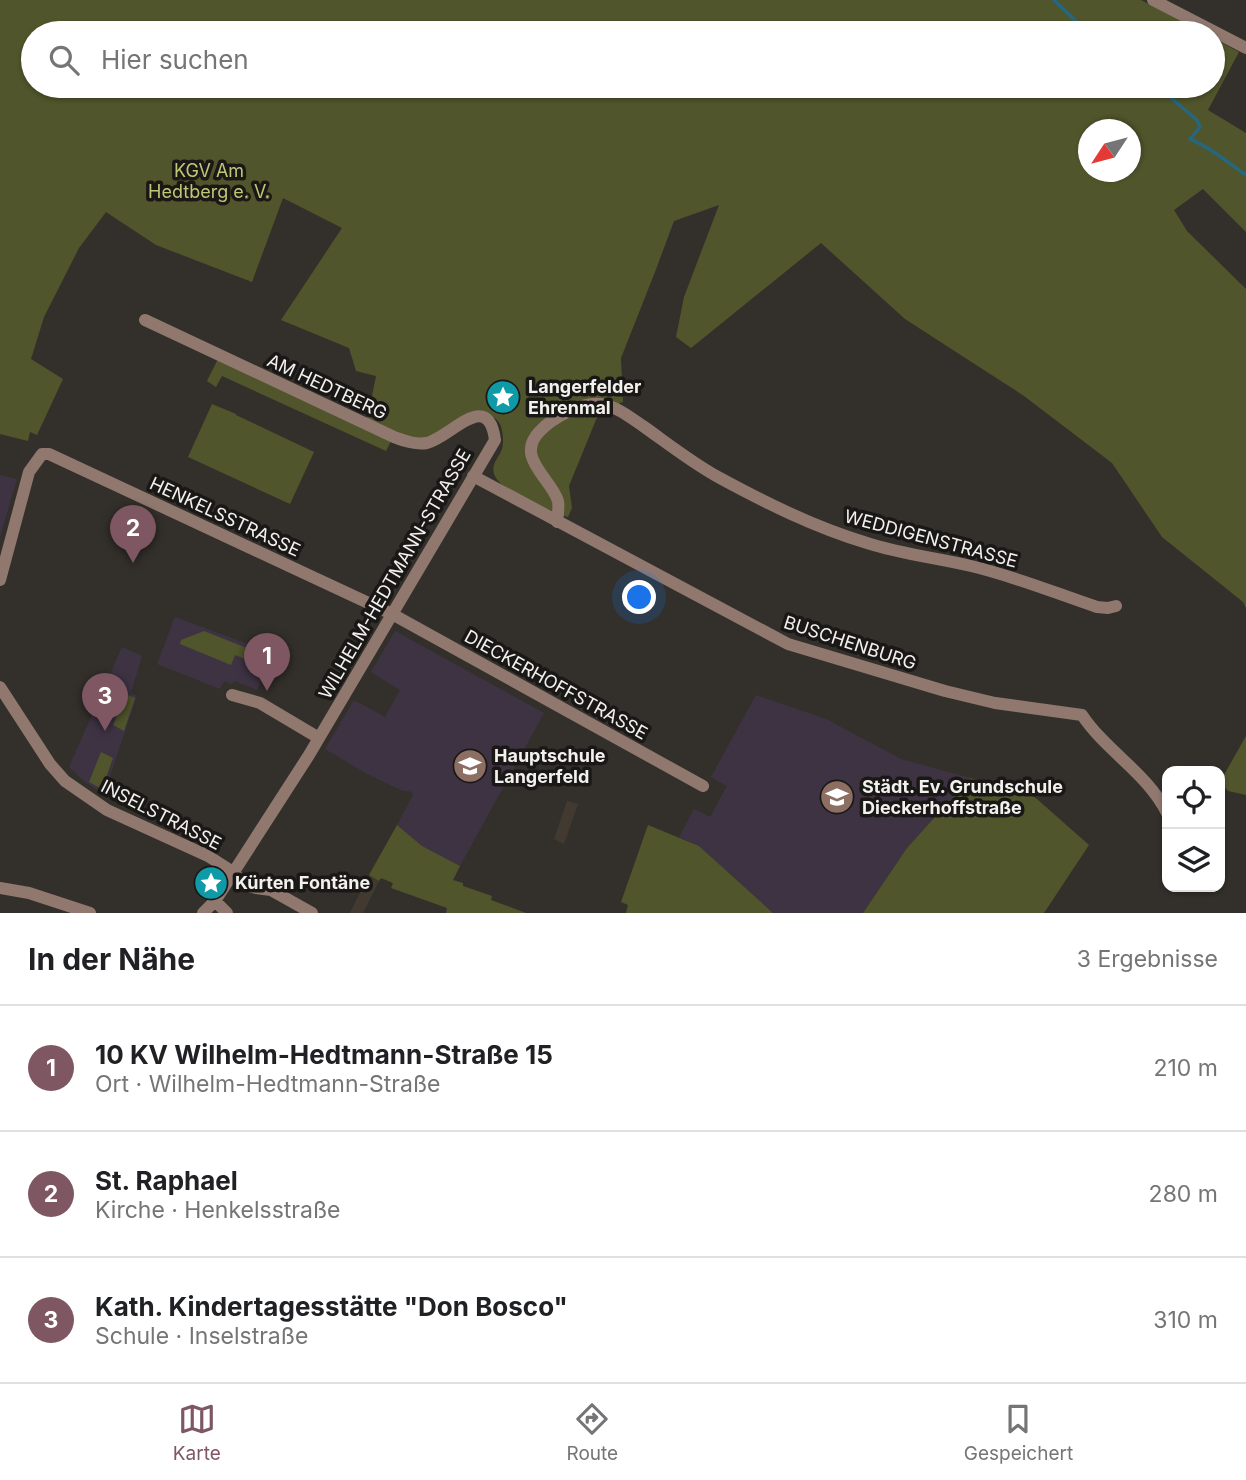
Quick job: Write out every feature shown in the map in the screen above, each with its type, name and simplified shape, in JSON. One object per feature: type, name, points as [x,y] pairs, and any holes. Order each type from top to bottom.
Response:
[{"type":"street","points":[[1153,0],[1194,21]]},
{"type":"street","points":[[1225,37],[1246,48]]},
{"type":"street","name":"AM HEDTBERG","points":[[145,320],[403,440],[424,444],[435,440],[468,418],[478,416],[487,419],[493,426]]},
{"type":"street","name":"WEDDIGENSTRASSE","points":[[557,522],[559,504],[532,458],[534,439],[548,425],[571,411],[584,405],[601,404],[627,415],[708,471],[771,506],[818,527],[897,551],[972,566],[1097,607],[1116,606]]},
{"type":"street","name":"WILHELM-HEDTMANN-STRASSE","points":[[203,913],[215,901],[319,738],[495,440],[493,426]]},
{"type":"street","name":"HENKELSSTRASSE","points":[[0,580],[29,472],[42,454],[49,454],[392,614]]},
{"type":"street","name":"BUSCHENBURG","points":[[472,476],[788,644],[970,697],[1082,715],[1091,729],[1142,777],[1162,802]]},
{"type":"street","name":"DIECKERHOFFSTRASSE","points":[[392,614],[703,786]]},
{"type":"street","name":"INSELSTRASSE","points":[[0,687],[50,764],[65,781],[107,810],[208,856],[233,872],[245,885],[271,890],[313,913]]},
{"type":"street","points":[[232,695],[260,703],[319,738]]},
{"type":"street","points":[[0,888],[29,893],[90,913]]},
{"type":"street","points":[[215,901],[227,913]]},
{"type":"shaded area","points":[[0,475],[17,479],[0,537]]},
{"type":"shaded area","points":[[175,617],[272,653],[257,690],[234,681],[232,684],[224,681],[220,689],[157,664]]},
{"type":"shaded area","name":"Hauptschule Langerfeld","points":[[395,631],[544,713],[460,866],[422,846],[397,825],[413,795],[412,792],[401,790],[369,775],[325,749],[354,700],[385,717],[400,690],[371,672]]},
{"type":"shaded area","points":[[122,647],[142,656],[131,693],[137,696],[104,794],[85,782],[69,767]]},
{"type":"shaded area","name":"Städt. Ev. Grundschule Dieckerhoffstraße","points":[[756,695],[826,719],[901,759],[970,778],[907,848],[863,913],[773,913],[699,846],[679,837],[694,809],[710,817],[727,786],[711,777]]},
{"type":"shaded area","points":[[567,801],[578,804],[564,844],[554,839]]},
{"type":"shaded area","points":[[369,875],[379,881],[363,913],[350,913]]},
{"type":"green space","name":"KGV Am Hedtberg e. V.","points":[[0,0],[1141,0],[1181,21],[21,21],[21,98],[1214,98],[1208,110],[1246,133],[1246,232],[1203,189],[1174,210],[1187,231],[1246,289],[1246,608],[1243,602],[1162,537],[1112,463],[1024,396],[905,319],[821,243],[691,348],[676,337],[684,297],[719,205],[674,221],[621,358],[623,402],[600,410],[569,486],[572,508],[568,517],[526,500],[498,481],[494,467],[503,439],[500,424],[491,416],[481,413],[434,437],[415,439],[396,431],[386,451],[222,376],[216,387],[207,381],[218,359],[362,425],[368,416],[376,376],[356,371],[349,348],[281,320],[342,228],[283,198],[252,282],[156,245],[106,212],[79,248],[44,317],[31,359],[63,379],[37,435],[30,432],[28,441],[0,434]]},
{"type":"green space","points":[[1225,44],[1239,52],[1225,78]]},
{"type":"green space","points":[[212,404],[314,452],[290,504],[188,457]]},
{"type":"green space","points":[[204,631],[264,655],[260,665],[235,655],[231,665],[180,644],[181,640]]},
{"type":"green space","points":[[126,694],[135,698],[124,731],[113,725]]},
{"type":"green space","points":[[1246,736],[1246,795],[1228,791],[1225,788],[1225,773]]},
{"type":"green space","points":[[101,752],[113,758],[102,789],[89,782]]},
{"type":"green space","points":[[970,778],[1029,792],[1089,845],[1044,913],[863,913],[907,848]]},
{"type":"green space","points":[[397,825],[422,846],[460,866],[453,880],[492,896],[491,900],[526,913],[446,913],[447,908],[391,888],[393,883],[381,878],[379,881],[369,875]]},
{"type":"green space","points":[[648,825],[699,846],[773,913],[626,913],[628,905],[621,902]]},
{"type":"waterway","points":[[1054,0],[1076,21]]},
{"type":"waterway","points":[[1171,98],[1197,120],[1200,127],[1190,139],[1211,150],[1246,175]]},
{"type":"place","name":"Langerfelder Ehrenmal","points":[[503,397]]},
{"type":"place","name":"St. Raphael","points":[[133,563]]},
{"type":"place","name":"10 KV Wilhelm-Hedtmann-Straße 15","points":[[267,691]]},
{"type":"place","name":"Kath. Kindertagesstätte \"Don Bosco\"","points":[[105,731]]},
{"type":"place","name":"Hauptschule Langerfeld","points":[[470,766]]},
{"type":"place","name":"Städt. Ev. Grundschule Dieckerhoffstraße","points":[[837,797]]},
{"type":"place","name":"Kürten Fontäne","points":[[211,883]]}]
